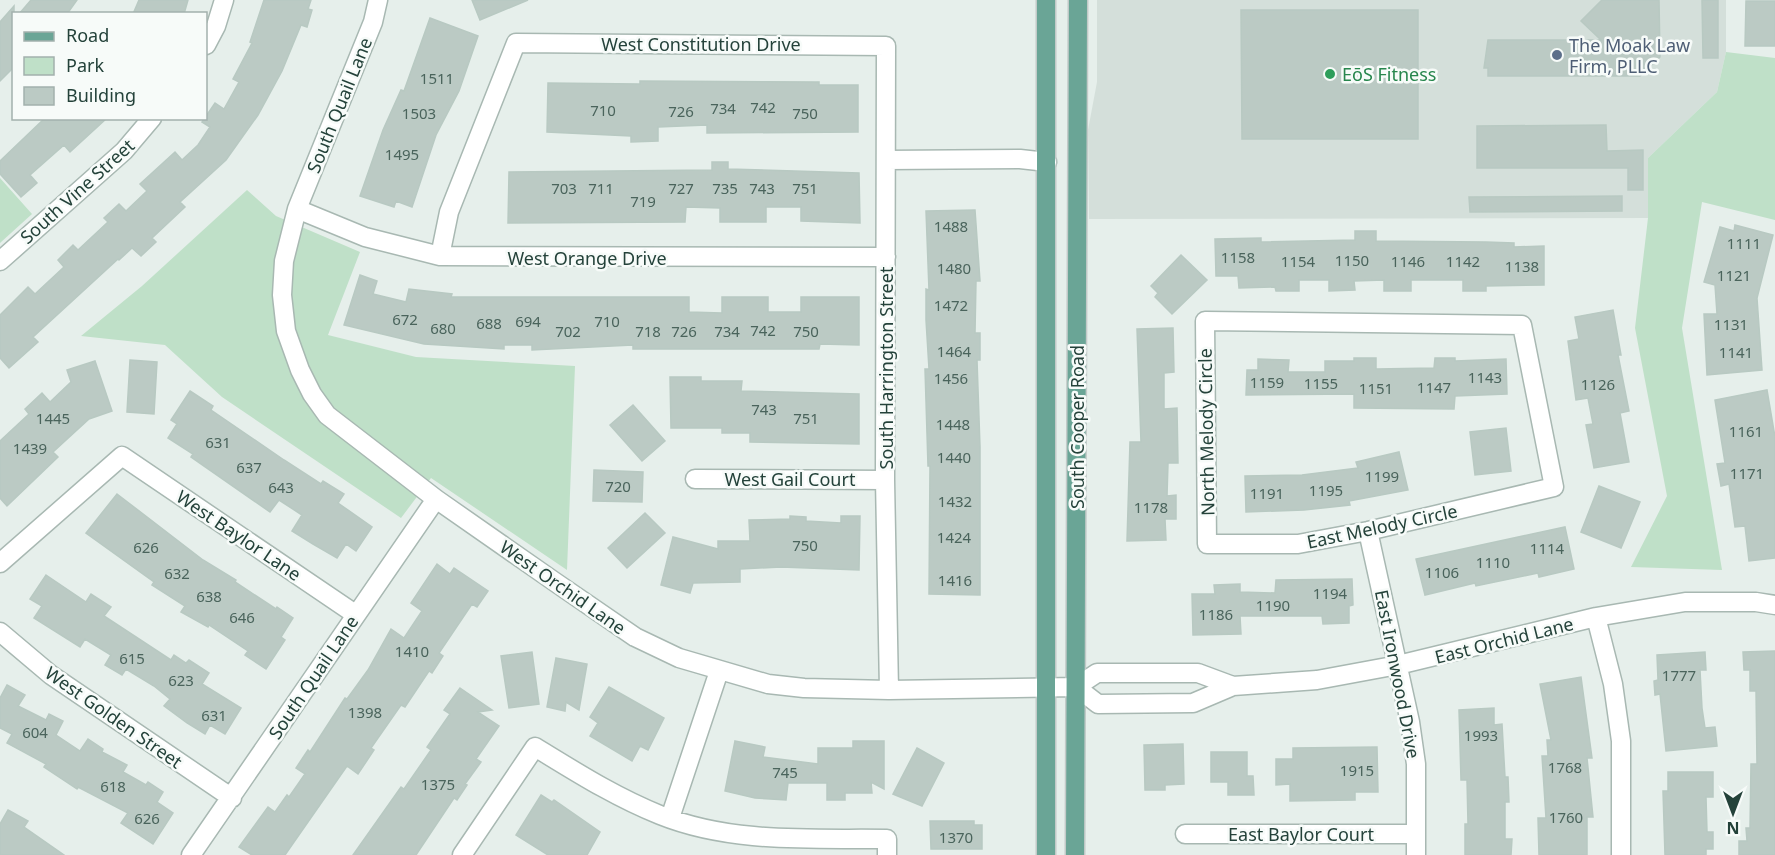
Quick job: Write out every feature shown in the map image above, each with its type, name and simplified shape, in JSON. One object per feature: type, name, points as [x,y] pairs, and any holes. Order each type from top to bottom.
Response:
[{"type":"main road","name":"South Cooper Road","points":[[1046,0],[1048,688],[1046,855]]},
{"type":"main road","name":"South Cooper Road","points":[[1075,855],[1078,0]]},
{"type":"main road","points":[[1047,162],[1079,162]]},
{"type":"street","points":[[207,43],[216,26],[224,0]]},
{"type":"street","name":"South Quail Lane","points":[[297,209],[373,22],[378,0]]},
{"type":"street","name":"West Constitution Drive","points":[[440,256],[449,212],[516,42],[886,46]]},
{"type":"street","name":"South Harrington Street","points":[[886,46],[885,480],[889,690]]},
{"type":"street","name":"South Vine Street","points":[[0,261],[124,152],[150,120]]},
{"type":"street","points":[[886,160],[1020,159],[1047,162]]},
{"type":"street","name":"West Orange Drive","points":[[297,209],[365,237],[440,256],[886,257]]},
{"type":"street","name":"West Orchid Lane","points":[[297,209],[284,261],[282,295],[286,330],[300,370],[327,415],[436,499],[635,637],[679,658],[768,684],[804,688],[889,690],[1048,688]]},
{"type":"street","name":"North Melody Circle","points":[[1207,543],[1205,321],[1522,325],[1554,487]]},
{"type":"street","name":"West Baylor Lane","points":[[0,563],[122,456],[355,614]]},
{"type":"street","name":"West Gail Court","points":[[695,479],[885,480]]},
{"type":"street","name":"East Melody Circle","points":[[1207,543],[1298,543],[1368,531],[1554,487]]},
{"type":"street","name":"South Quail Lane","points":[[191,855],[436,499]]},
{"type":"street","name":"East Ironwood Drive","points":[[1368,531],[1398,665],[1416,764],[1416,855]]},
{"type":"street","name":"East Orchid Lane","points":[[1076,687],[1098,704],[1193,703],[1233,687],[1317,680],[1398,665],[1596,617],[1684,602],[1756,602],[1775,605]]},
{"type":"street","points":[[1596,617],[1613,684],[1621,741],[1621,855]]},
{"type":"street","name":"West Golden Street","points":[[0,632],[51,675],[232,798]]},
{"type":"street","points":[[670,818],[719,671]]},
{"type":"street","name":"East Orchid Lane","points":[[1048,688],[1076,687],[1097,673],[1198,673],[1233,687]]},
{"type":"street","points":[[462,855],[535,747],[603,789],[670,818],[717,831],[770,838],[887,847]]},
{"type":"street","name":"East Baylor Court","points":[[1185,834],[1416,834]]},
{"type":"shaded area","points":[[1097,0],[1726,0],[1726,52],[1717,92],[1648,158],[1648,218],[1089,219],[1088,130],[1097,82]]},
{"type":"green space","points":[[1726,52],[1775,58],[1775,220],[1702,202],[1682,328],[1722,570],[1631,567],[1667,496],[1635,328],[1648,218],[1648,158],[1717,92]]},
{"type":"green space","points":[[0,178],[32,214],[0,243]]},
{"type":"green space","points":[[247,190],[276,216],[360,252],[328,335],[416,357],[575,366],[567,570],[431,478],[401,518],[222,397],[165,345],[81,336],[142,286]]},
{"type":"building","points":[[31,0],[77,0],[68,12],[21,12]]},
{"type":"building","points":[[139,0],[188,0],[185,12],[134,12]]},
{"type":"building","points":[[264,0],[311,0],[308,9],[312,10],[307,27],[301,25],[282,71],[258,115],[226,160],[180,202],[185,207],[152,238],[156,242],[141,256],[132,248],[118,259],[33,337],[38,342],[9,368],[0,358],[0,315],[28,287],[35,294],[64,267],[58,260],[73,245],[78,250],[108,222],[104,218],[119,204],[126,211],[147,191],[140,184],[175,152],[182,160],[198,145],[210,127],[202,122],[207,120],[207,115],[215,103],[224,109],[239,82],[233,79],[252,43],[250,42]]},
{"type":"building","points":[[472,0],[528,0],[480,20]]},
{"type":"building","points":[[1602,0],[1659,0],[1660,57],[1640,76],[1488,76],[1488,68],[1484,68],[1488,40],[1601,40],[1581,21]]},
{"type":"building","points":[[1702,0],[1718,0],[1718,58],[1703,58]]},
{"type":"building","points":[[1746,1],[1775,1],[1775,46],[1745,46]]},
{"type":"building","points":[[14,6],[14,12],[12,12],[12,69],[0,81],[0,22]]},
{"type":"building","name":"EōS Fitness","points":[[1241,10],[1418,10],[1418,139],[1242,139]]},
{"type":"building","points":[[430,18],[478,36],[459,91],[436,135],[412,207],[396,201],[394,207],[360,196],[383,130],[401,90],[404,91]]},
{"type":"building","points":[[640,81],[819,82],[819,85],[858,85],[858,132],[707,133],[707,125],[658,127],[658,141],[631,142],[631,136],[547,132],[548,83],[640,84]]},
{"type":"building","points":[[43,120],[105,120],[70,152],[64,145],[30,175],[37,183],[21,197],[0,174],[0,161]]},
{"type":"building","points":[[1606,125],[1607,151],[1643,150],[1643,190],[1628,190],[1628,168],[1477,168],[1477,126]]},
{"type":"building","points":[[712,162],[728,162],[728,169],[859,173],[860,223],[801,221],[801,207],[766,207],[766,222],[720,222],[720,208],[686,207],[685,222],[508,223],[509,172],[712,170]]},
{"type":"building","points":[[1622,196],[1622,211],[1470,212],[1469,197]]},
{"type":"building","points":[[975,210],[980,281],[976,281],[975,333],[980,333],[980,360],[977,360],[980,447],[980,595],[929,594],[930,466],[928,466],[925,369],[929,369],[926,289],[929,290],[926,211]]},
{"type":"building","points":[[1735,225],[1773,235],[1757,298],[1762,370],[1707,375],[1704,314],[1717,314],[1715,285],[1704,282],[1720,227],[1734,231]]},
{"type":"building","points":[[1355,231],[1376,231],[1376,241],[1486,242],[1514,243],[1514,247],[1544,246],[1544,285],[1486,286],[1486,291],[1463,291],[1463,280],[1411,280],[1411,291],[1384,291],[1384,280],[1354,281],[1355,290],[1329,291],[1329,280],[1299,280],[1299,291],[1276,291],[1275,287],[1239,288],[1238,276],[1216,276],[1215,239],[1261,238],[1261,242],[1355,240]]},
{"type":"building","points":[[1181,255],[1207,280],[1172,314],[1155,297],[1158,293],[1151,286]]},
{"type":"building","points":[[360,275],[377,281],[373,294],[406,302],[409,289],[452,294],[451,297],[689,297],[689,312],[722,313],[722,297],[768,297],[768,312],[801,312],[801,297],[859,297],[859,345],[820,344],[819,349],[633,349],[633,345],[532,350],[532,345],[504,345],[504,349],[424,344],[344,325]]},
{"type":"building","points":[[1613,310],[1621,355],[1618,355],[1629,411],[1620,413],[1629,462],[1594,468],[1586,425],[1593,424],[1588,398],[1576,400],[1568,341],[1579,339],[1575,317]]},
{"type":"building","points":[[1173,328],[1174,372],[1164,373],[1164,409],[1177,408],[1178,463],[1168,463],[1167,496],[1176,495],[1176,519],[1165,519],[1166,540],[1127,541],[1130,442],[1141,442],[1137,329]]},
{"type":"building","points":[[1354,358],[1376,358],[1376,369],[1434,368],[1435,358],[1455,358],[1455,361],[1506,359],[1507,394],[1455,396],[1454,409],[1354,408],[1354,394],[1246,395],[1247,370],[1258,370],[1258,359],[1289,360],[1288,372],[1325,372],[1325,361],[1354,361]]},
{"type":"building","points":[[130,360],[157,362],[154,414],[127,412]]},
{"type":"building","points":[[95,361],[112,411],[89,419],[53,452],[58,457],[7,506],[0,498],[0,441],[29,414],[25,409],[42,393],[50,402],[71,382],[67,370]]},
{"type":"building","points":[[670,377],[701,377],[701,381],[742,381],[741,391],[859,394],[859,444],[750,442],[750,433],[722,433],[722,428],[671,428]]},
{"type":"building","points":[[1767,390],[1775,437],[1775,558],[1749,561],[1745,526],[1735,527],[1729,484],[1721,486],[1717,464],[1725,463],[1715,400]]},
{"type":"building","points":[[190,391],[213,406],[211,410],[284,460],[321,484],[323,481],[344,494],[338,503],[372,527],[356,551],[346,544],[337,558],[313,544],[292,531],[302,515],[279,500],[270,512],[191,457],[193,454],[168,438],[177,424],[171,420]]},
{"type":"building","points":[[633,405],[665,441],[642,461],[610,425]]},
{"type":"building","points":[[1506,428],[1511,471],[1475,475],[1470,432]]},
{"type":"building","points":[[1399,452],[1408,490],[1349,501],[1350,505],[1304,510],[1246,512],[1245,476],[1302,475],[1358,468],[1356,462]]},
{"type":"building","points":[[594,470],[643,472],[642,502],[593,501]]},
{"type":"building","points":[[1599,486],[1640,502],[1621,548],[1581,532]]},
{"type":"building","points":[[117,494],[203,560],[293,618],[281,637],[285,640],[266,669],[245,655],[248,651],[209,625],[208,627],[181,612],[185,606],[152,585],[154,582],[86,533]]},
{"type":"building","points":[[645,513],[665,533],[627,568],[608,548]]},
{"type":"building","points":[[790,516],[806,517],[806,521],[841,523],[841,516],[860,516],[859,570],[781,567],[740,569],[740,582],[693,583],[690,593],[661,585],[673,537],[718,549],[718,541],[750,541],[749,520],[790,519]]},
{"type":"building","points":[[1565,527],[1574,569],[1539,577],[1538,573],[1476,586],[1475,583],[1425,595],[1416,559]]},
{"type":"building","points":[[437,564],[450,574],[454,568],[488,591],[477,607],[472,604],[439,653],[443,656],[432,673],[429,671],[405,707],[401,705],[371,748],[374,750],[358,774],[347,766],[285,855],[252,855],[239,847],[268,807],[275,812],[287,795],[289,797],[305,774],[296,768],[308,750],[310,752],[345,698],[347,699],[368,670],[391,629],[404,638],[422,611],[411,603]]},
{"type":"building","points":[[46,575],[86,602],[91,594],[111,607],[104,616],[171,660],[174,655],[186,663],[189,660],[209,673],[202,684],[241,708],[225,734],[210,725],[205,734],[164,706],[170,699],[154,686],[126,669],[122,675],[105,665],[111,655],[85,639],[80,647],[34,618],[42,606],[30,599]]},
{"type":"building","points":[[1352,579],[1353,605],[1349,606],[1349,623],[1323,624],[1322,616],[1240,616],[1241,634],[1193,635],[1192,594],[1215,594],[1214,585],[1240,584],[1240,592],[1275,593],[1276,580]]},
{"type":"building","points":[[1775,651],[1775,855],[1739,855],[1739,841],[1747,841],[1746,828],[1750,828],[1751,764],[1757,764],[1756,691],[1750,691],[1750,670],[1744,670],[1743,652]]},
{"type":"building","points":[[532,652],[539,704],[509,708],[501,656]]},
{"type":"building","points":[[1705,652],[1706,670],[1700,670],[1702,708],[1705,728],[1715,727],[1717,746],[1666,751],[1660,694],[1655,695],[1654,681],[1658,680],[1657,655]]},
{"type":"building","points":[[556,658],[587,664],[579,710],[566,702],[565,711],[547,707]]},
{"type":"building","points":[[1581,677],[1592,758],[1587,758],[1593,817],[1587,817],[1587,855],[1539,855],[1538,818],[1546,818],[1542,756],[1548,756],[1547,740],[1551,740],[1540,684]]},
{"type":"building","points":[[7,685],[25,695],[18,706],[46,720],[49,714],[63,721],[56,735],[80,751],[88,739],[103,749],[102,752],[127,765],[123,772],[146,785],[148,782],[163,792],[157,802],[173,813],[153,844],[121,823],[128,813],[78,787],[77,789],[44,767],[46,764],[7,743],[12,734],[0,728],[0,698]]},
{"type":"building","points":[[609,687],[664,718],[648,750],[640,746],[632,761],[590,736],[598,723],[590,717]]},
{"type":"building","points":[[460,688],[492,710],[478,712],[499,726],[476,759],[481,762],[465,784],[467,785],[457,800],[454,798],[416,855],[353,855],[401,787],[404,789],[431,750],[427,747],[450,714],[444,710]]},
{"type":"building","points":[[1494,708],[1494,725],[1502,724],[1509,802],[1505,802],[1505,839],[1512,839],[1511,855],[1465,855],[1465,824],[1468,824],[1467,780],[1461,780],[1459,710]]},
{"type":"building","points":[[735,741],[765,747],[763,757],[818,764],[818,748],[853,748],[853,741],[884,741],[884,789],[871,782],[872,793],[845,793],[845,800],[827,800],[827,783],[788,783],[786,800],[755,798],[725,791]]},
{"type":"building","points":[[1183,744],[1184,784],[1165,785],[1165,790],[1145,790],[1144,745]]},
{"type":"building","points":[[1377,747],[1378,792],[1355,792],[1355,800],[1290,801],[1290,784],[1276,785],[1276,759],[1293,759],[1293,748]]},
{"type":"building","points":[[917,748],[944,763],[922,806],[893,794]]},
{"type":"building","points":[[1211,752],[1247,752],[1247,776],[1253,776],[1254,795],[1228,795],[1228,782],[1211,782]]},
{"type":"building","points":[[1668,772],[1713,772],[1713,797],[1706,797],[1707,832],[1713,832],[1713,849],[1706,849],[1706,855],[1665,855],[1663,791],[1668,791]]},
{"type":"building","points":[[541,795],[552,802],[554,800],[600,832],[587,855],[548,855],[516,835]]},
{"type":"building","points":[[8,810],[28,821],[24,827],[64,855],[0,855],[0,824]]},
{"type":"building","points":[[930,821],[974,821],[974,825],[982,825],[982,849],[931,849]]},
{"type":"place","name":"The Moak Law Firm, PLLC","points":[[1557,55]]},
{"type":"place","name":"EōS Fitness","points":[[1330,74]]}]
